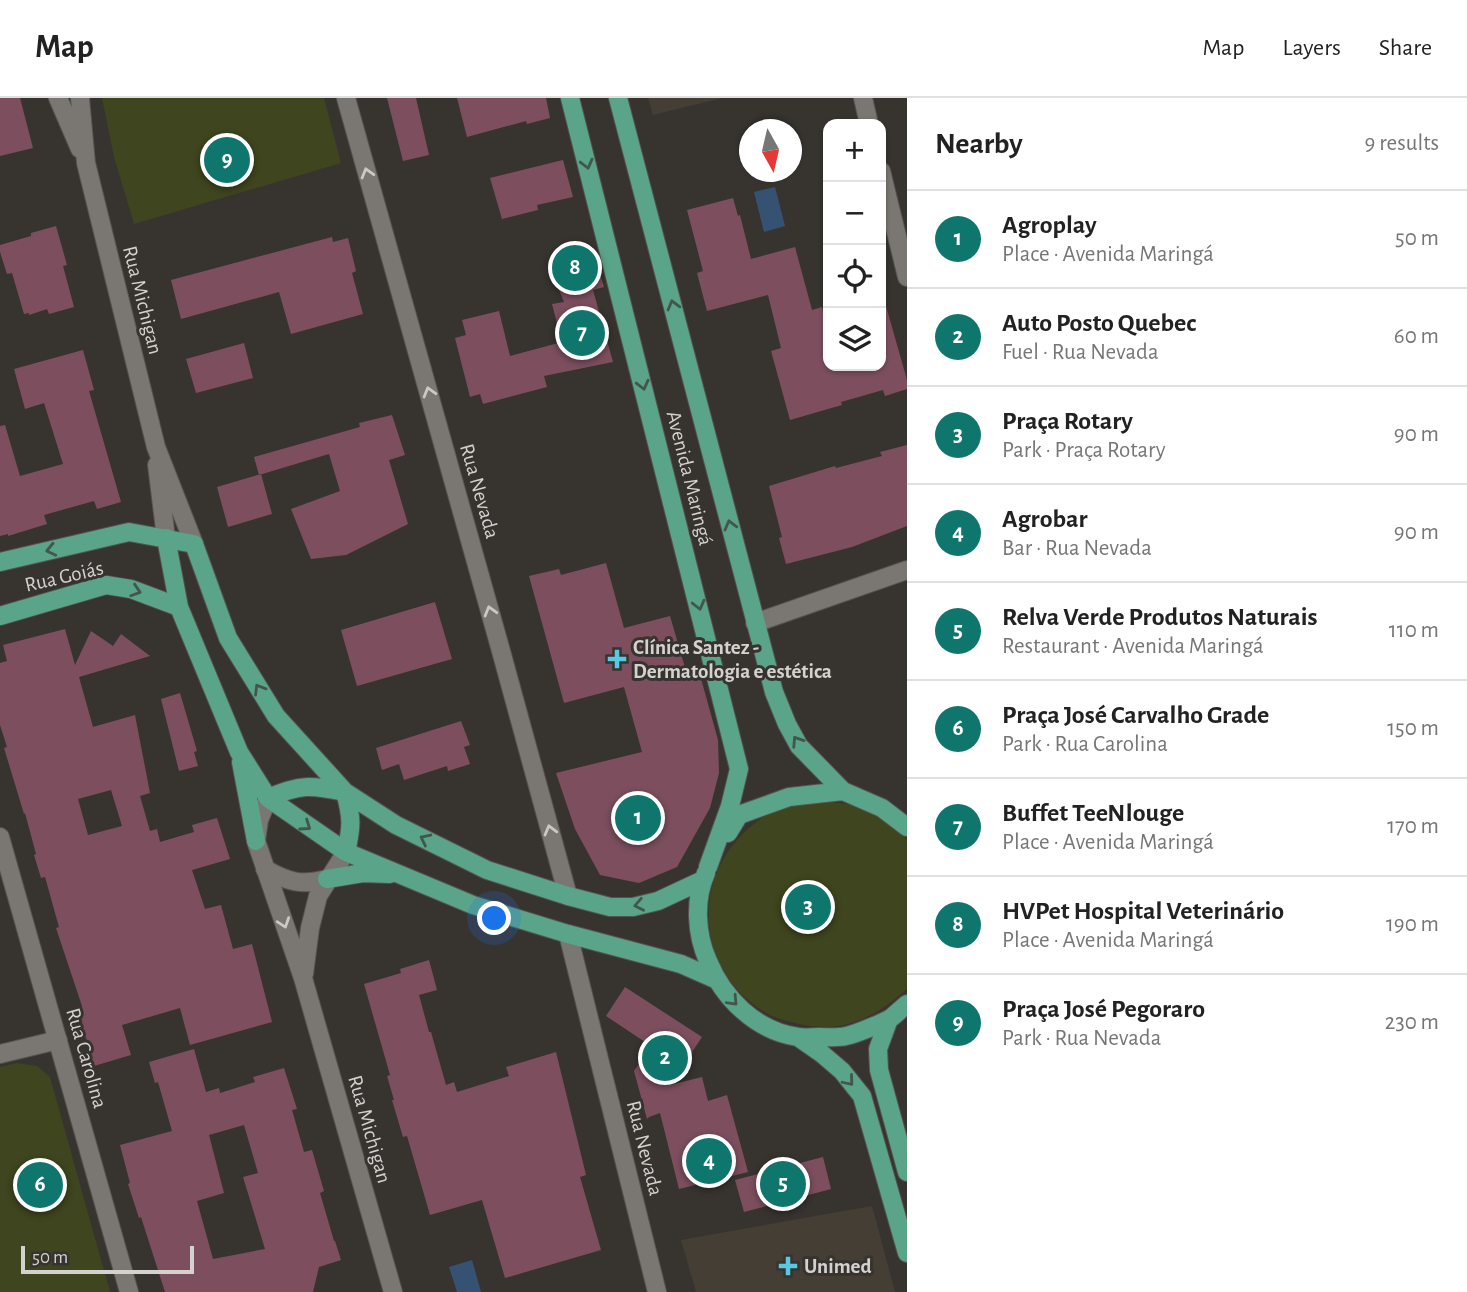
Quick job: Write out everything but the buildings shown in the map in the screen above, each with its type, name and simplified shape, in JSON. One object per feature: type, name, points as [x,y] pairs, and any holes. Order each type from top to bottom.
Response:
[{"type":"main road","name":"Avenida Maringá","points":[[570,98],[739,769],[730,806],[705,874]]},
{"type":"main road","name":"Avenida Maringá","points":[[618,98],[774,692],[799,746],[843,791]]},
{"type":"main road","name":"Rua Goiás","points":[[0,562],[129,532],[194,544]]},
{"type":"main road","points":[[166,538],[178,607],[239,752],[268,798],[346,852],[473,905],[681,964],[715,979]]},
{"type":"main road","points":[[194,544],[228,638],[276,716],[345,792],[396,825],[486,870],[610,907],[632,907],[658,901],[705,874]]},
{"type":"main road","name":"Rua Goiás","points":[[0,616],[106,585],[131,589],[178,607]]},
{"type":"main road","points":[[239,752],[256,841]]},
{"type":"main road","points":[[268,798],[303,786],[345,792]]},
{"type":"main road","points":[[907,827],[882,808],[843,791],[789,797],[739,815],[705,874],[697,914],[702,948],[715,979],[727,996],[742,1010],[777,1031],[797,1037],[845,1037],[889,1019],[907,1004]]},
{"type":"main road","points":[[345,792],[351,816],[346,852]]},
{"type":"main road","points":[[327,879],[363,873],[401,874]]},
{"type":"main road","points":[[889,1019],[877,1049],[879,1070],[907,1172]]},
{"type":"main road","points":[[797,1037],[842,1072],[862,1096],[907,1253]]},
{"type":"street","name":"Rua Michigan","points":[[58,98],[86,163]]},
{"type":"street","name":"Rua Michigan","points":[[80,98],[86,163],[156,447],[194,544]]},
{"type":"street","name":"Rua Nevada","points":[[346,98],[568,896]]},
{"type":"street","points":[[863,98],[868,119]]},
{"type":"street","points":[[884,182],[907,277]]},
{"type":"street","name":"Rua Michigan","points":[[156,447],[157,479],[166,538]]},
{"type":"street","points":[[755,623],[907,570]]},
{"type":"street","points":[[256,841],[259,820],[268,798]]},
{"type":"street","name":"Rua Carolina","points":[[0,837],[129,1292]]},
{"type":"street","name":"Rua Michigan","points":[[256,841],[303,978],[393,1292]]},
{"type":"street","name":"Rua Michigan","points":[[303,978],[310,928],[318,896],[346,852]]},
{"type":"street","points":[[265,869],[282,879],[300,883],[327,879]]},
{"type":"street","name":"Rua Nevada","points":[[568,934],[657,1292]]},
{"type":"street","points":[[0,1054],[58,1040]]},
{"type":"shaded area","points":[[648,98],[722,98],[653,115]]},
{"type":"shaded area","name":"Unimed","points":[[872,1206],[895,1292],[696,1292],[681,1240]]},
{"type":"green space","points":[[102,98],[324,98],[341,163],[134,224],[114,157]]},
{"type":"green space","points":[[822,800],[858,806],[891,823],[907,840],[907,989],[865,1018],[841,1026],[827,1027],[777,1018],[748,1000],[730,981],[718,959],[711,935],[709,910],[713,885],[722,861],[743,834],[778,809]]},
{"type":"green space","points":[[17,1063],[37,1066],[50,1077],[110,1292],[0,1292],[0,1067]]},
{"type":"water","points":[[775,187],[785,226],[764,232],[754,192]]},
{"type":"water","points":[[472,1260],[481,1292],[457,1292],[449,1267]]},
{"type":"place","name":"Praça José Pegoraro","points":[[227,160]]},
{"type":"place","name":"HVPet Hospital Veterinário","points":[[575,268]]},
{"type":"place","name":"Buffet TeeNlouge","points":[[582,333]]},
{"type":"place","name":"Clínica Santez - Dermatologia e estética","points":[[617,659]]},
{"type":"place","name":"Agroplay","points":[[638,818]]},
{"type":"place","name":"Praça Rotary","points":[[808,907]]},
{"type":"place","name":"Auto Posto Quebec","points":[[665,1058]]},
{"type":"place","name":"Agrobar","points":[[709,1161]]},
{"type":"place","name":"Relva Verde Produtos Naturais","points":[[783,1184]]},
{"type":"place","name":"Praça José Carvalho Grade","points":[[40,1185]]},
{"type":"place","name":"Unimed","points":[[788,1266]]}]
